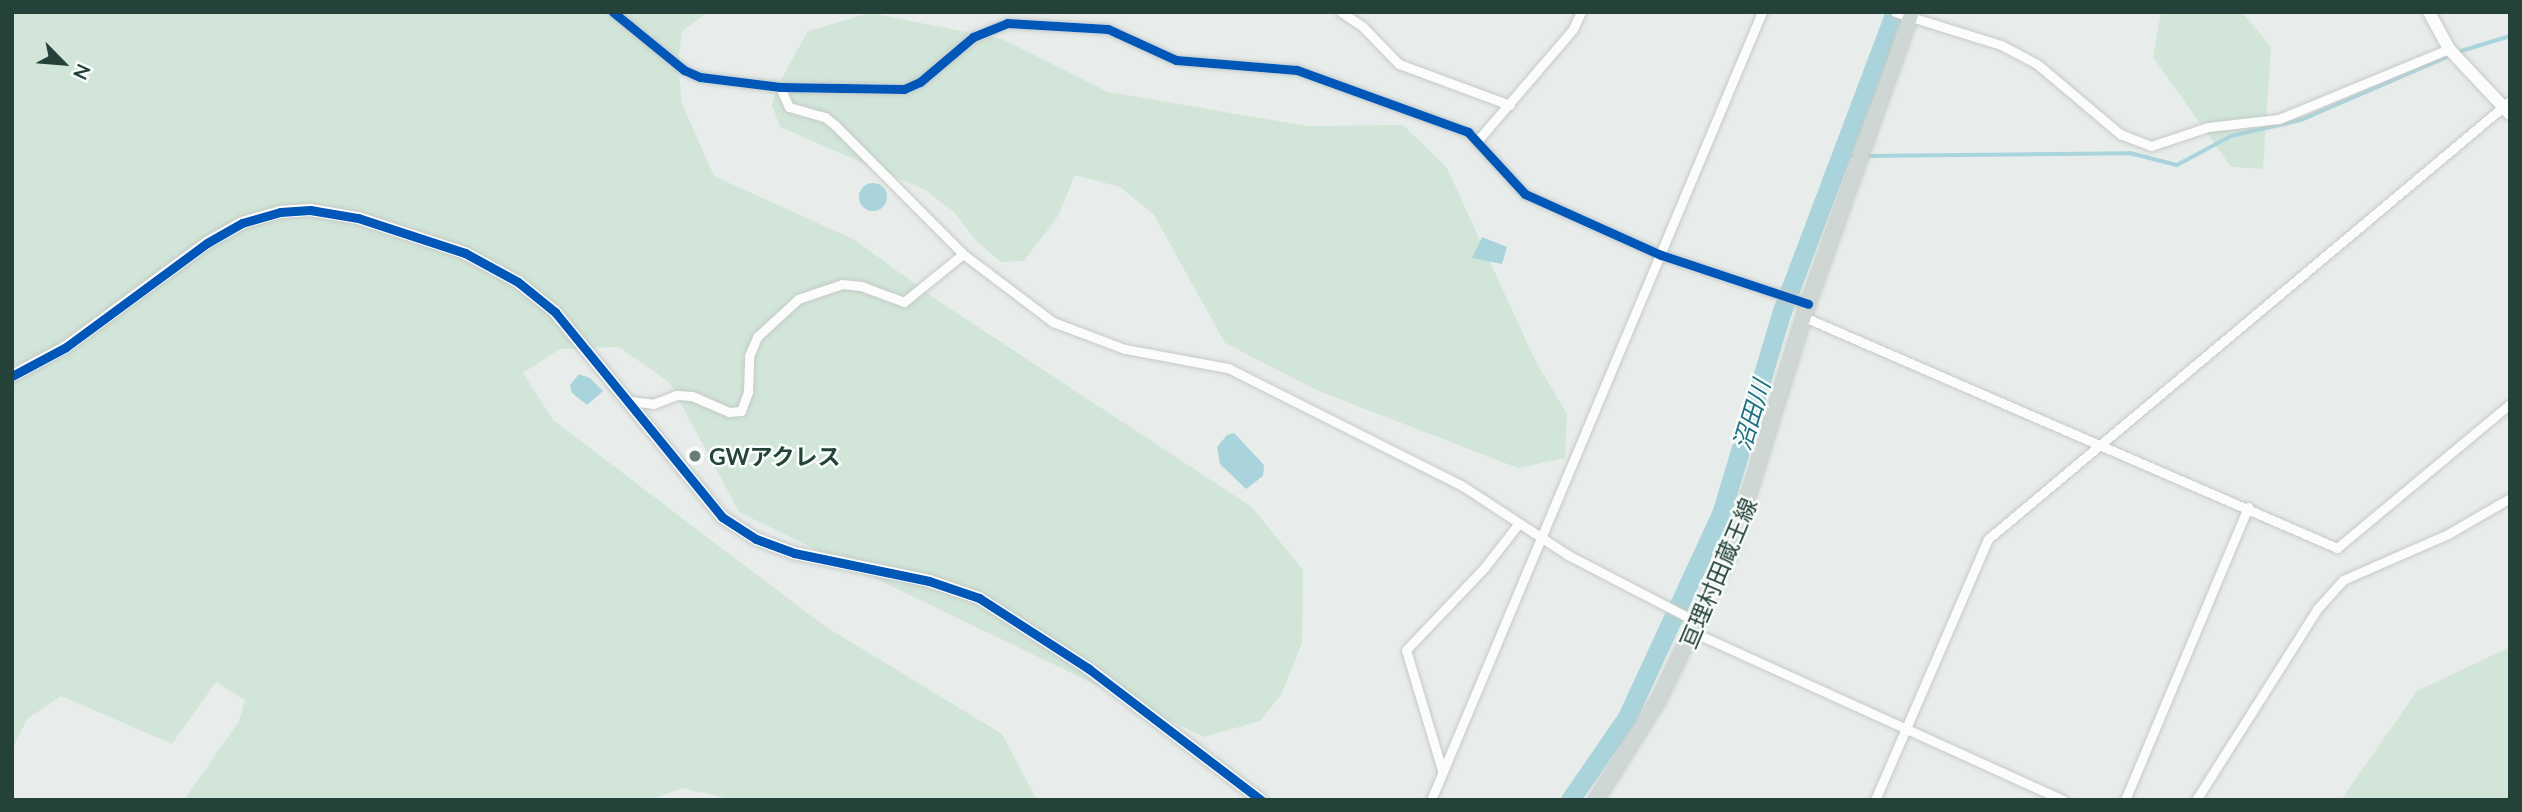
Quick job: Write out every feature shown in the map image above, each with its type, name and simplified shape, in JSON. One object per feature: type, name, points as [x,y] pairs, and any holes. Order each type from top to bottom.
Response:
[{"type":"main road","name":"亘理村田蔵王線","points":[[1596,800],[1697,628],[1744,521],[1806,311],[1911,15]]},
{"type":"street","points":[[613,12],[684,70],[700,77],[780,87],[904,89],[920,82],[990,27],[1007,23],[1069,25],[1121,32],[1176,61],[1267,65],[1320,76],[1443,120],[1478,140],[1525,194],[1661,255],[1806,311],[2101,446],[2248,507],[2337,548],[2510,404]]},
{"type":"street","points":[[1341,12],[1363,27],[1399,64],[1510,105]]},
{"type":"street","points":[[1478,140],[1573,29],[1581,12]]},
{"type":"street","points":[[1431,800],[1762,12]]},
{"type":"street","points":[[1895,12],[2001,45],[2037,64],[2120,134],[2151,146],[2208,127],[2279,119],[2449,49]]},
{"type":"street","points":[[1875,800],[1989,539],[2507,108],[2449,49],[2429,12]]},
{"type":"street","points":[[780,87],[789,107],[825,117],[835,125],[963,254],[1053,322],[1125,349],[1228,368],[1461,485],[1541,538],[1697,628],[1906,730],[2064,800]]},
{"type":"street","points":[[12,376],[66,347],[207,243],[242,223],[280,212],[310,211],[358,218],[465,253],[518,282],[555,312],[630,401],[688,481],[722,517],[756,539],[794,553],[929,581],[979,598],[1089,669],[1261,800]]},
{"type":"street","points":[[630,401],[653,404],[677,396],[692,396],[729,412],[741,411],[748,392],[749,356],[757,337],[798,299],[842,284],[861,286],[904,302],[963,254]]},
{"type":"street","points":[[2196,800],[2317,609],[2343,580],[2448,534],[2510,498]]},
{"type":"street","points":[[2125,800],[2248,507]]},
{"type":"street","points":[[1443,770],[1406,650],[1469,586],[1519,523]]},
{"type":"green space","points":[[12,12],[708,12],[682,31],[678,64],[682,104],[714,176],[855,240],[937,300],[1252,507],[1303,570],[1302,643],[1281,695],[1260,721],[1204,737],[739,512],[670,383],[619,347],[560,349],[523,373],[553,420],[823,625],[1002,734],[1037,800],[735,800],[682,788],[650,800],[184,800],[239,721],[245,700],[216,682],[172,744],[61,696],[27,719],[12,750]]},
{"type":"green space","points":[[2161,12],[2242,12],[2271,47],[2263,169],[2231,167],[2153,57]]},
{"type":"green space","points":[[870,13],[1002,39],[1108,92],[1308,126],[1403,125],[1447,168],[1535,360],[1567,414],[1565,458],[1518,468],[1316,390],[1225,343],[1154,215],[1120,187],[1075,175],[1058,216],[1024,261],[1001,262],[977,242],[954,212],[925,190],[780,127],[772,105],[779,83],[808,31]]},
{"type":"green space","points":[[2510,647],[2510,800],[2341,800],[2417,691]]},
{"type":"water","points":[[873,183],[883,187],[887,197],[883,207],[873,211],[863,207],[859,197],[863,187]]},
{"type":"water","points":[[1482,237],[1507,247],[1502,264],[1472,258]]},
{"type":"water","points":[[579,374],[590,378],[603,391],[587,405],[572,393],[570,385]]},
{"type":"water","points":[[1234,433],[1264,465],[1263,476],[1246,489],[1220,464],[1217,447],[1227,435]]},
{"type":"waterway","name":"沼田川","points":[[1570,800],[1627,717],[1721,514],[1782,311],[1895,12]]},
{"type":"waterway","points":[[2458,52],[2510,36]]},
{"type":"waterway","points":[[1864,156],[2130,153],[2177,165],[2231,136],[2301,120],[2451,55]]},
{"type":"waterway","points":[[1842,155],[1856,156]]},
{"type":"cycle path","points":[[613,12],[684,70],[700,77],[780,87],[904,89],[920,82],[973,37],[1007,23],[1108,29],[1176,60],[1297,70],[1468,132],[1525,194],[1661,255],[1808,304]]},
{"type":"cycle path","points":[[12,376],[66,347],[207,243],[242,223],[280,212],[310,210],[358,218],[465,253],[518,282],[555,312],[722,517],[756,539],[794,553],[929,581],[979,598],[1089,669],[1261,800]]},
{"type":"place","name":"GWアクレス","points":[[695,456]]}]
